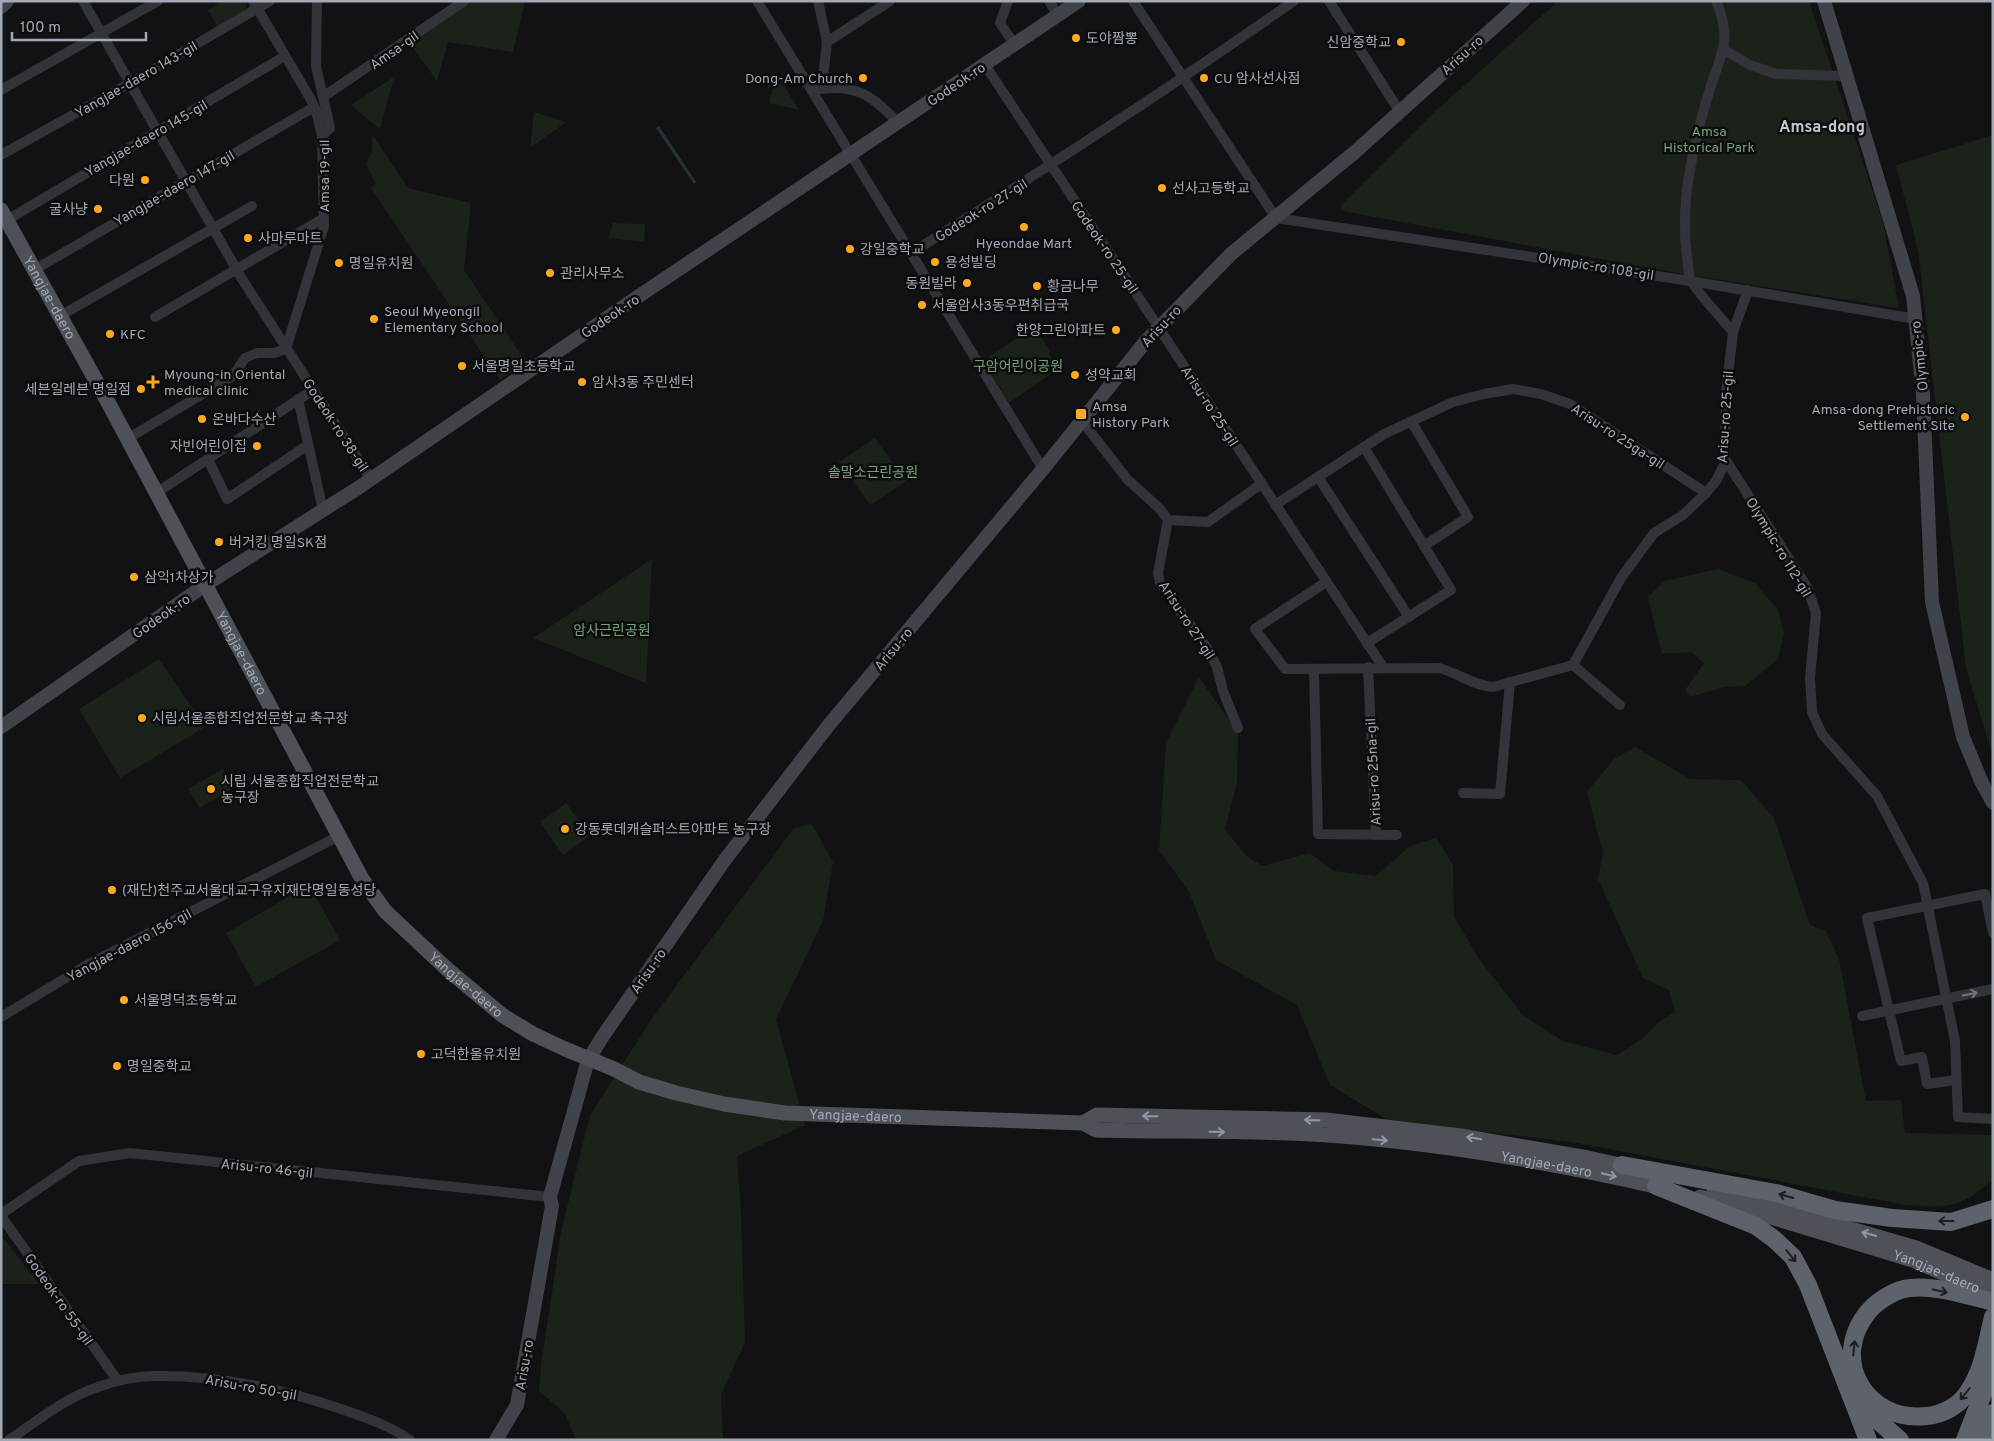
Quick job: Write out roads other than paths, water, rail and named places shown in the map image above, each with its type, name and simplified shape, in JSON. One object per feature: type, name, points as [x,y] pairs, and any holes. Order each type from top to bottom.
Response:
[{"type":"highway","points":[[1622,1165],[1776,1193],[1835,1210],[1892,1218],[1951,1222],[1993,1209]]},
{"type":"highway","points":[[1656,1186],[1756,1226],[1782,1246],[1793,1258],[1808,1284],[1868,1440]]},
{"type":"highway","points":[[1993,1302],[1927,1288],[1909,1288],[1883,1299],[1872,1307],[1858,1329],[1852,1353],[1857,1378],[1865,1391],[1880,1407],[1902,1416],[1934,1416],[1956,1405],[1968,1392],[1984,1353],[1993,1316]]},
{"type":"highway","points":[[1965,1440],[1993,1368]]},
{"type":"highway","points":[[1842,1374],[1876,1419],[1900,1440]]},
{"type":"highway","points":[[1980,1440],[1993,1412]]},
{"type":"main road","points":[[1,7],[7,1]]},
{"type":"main road","name":"Godeok-ro","points":[[1,727],[205,585],[371,479],[633,300],[1079,1]]},
{"type":"main road","name":"Arisu-ro","points":[[496,1440],[517,1405],[552,1206],[550,1197],[588,1060],[724,861],[828,726],[1044,469],[1158,328],[1231,254],[1400,112],[1523,1]]},
{"type":"main road","name":"Olympic-ro","points":[[1824,1],[1882,188],[1913,296],[1927,454],[1932,602],[1963,737],[1982,783],[1993,803]]},
{"type":"main road","name":"Yangjae-daero","points":[[4,215],[127,439],[362,879],[385,911],[451,973],[502,1015],[533,1034],[588,1060],[614,1069],[639,1082],[676,1094],[764,1111],[1083,1123],[1096,1130],[1326,1135],[1473,1151],[1589,1171],[1758,1212],[1914,1254],[1993,1295]]},
{"type":"main road","name":"Yangjae-daero","points":[[1083,1123],[1097,1115],[1326,1120],[1461,1136],[1622,1165],[1730,1193],[1993,1280]]},
{"type":"street","name":"Godeok-ro 38-gil","points":[[83,1],[236,269],[312,390],[371,479]]},
{"type":"street","points":[[1,90],[103,34],[158,1]]},
{"type":"street","name":"Yangjae-daero 143-gil","points":[[1,155],[130,84],[255,5],[270,1]]},
{"type":"street","name":"Amsa 19-gil","points":[[286,349],[321,235],[324,218],[322,136],[330,128],[316,66],[316,1]]},
{"type":"street","name":"Amsa-gil","points":[[323,97],[464,1]]},
{"type":"street","points":[[757,1],[1044,469]]},
{"type":"street","points":[[812,90],[823,78],[827,42],[818,1]]},
{"type":"street","points":[[827,42],[890,1]]},
{"type":"street","points":[[1008,1],[1000,23],[1015,45]]},
{"type":"street","points":[[1049,1],[1058,16]]},
{"type":"street","points":[[1133,1],[1276,218]]},
{"type":"street","points":[[1051,166],[1184,78],[1294,1]]},
{"type":"street","points":[[1329,1],[1400,112]]},
{"type":"street","points":[[1716,1],[1723,17],[1724,50],[1707,97],[1694,146],[1686,196],[1685,239],[1690,281],[1733,332]]},
{"type":"street","points":[[255,5],[314,107],[322,136]]},
{"type":"street","points":[[1724,50],[1750,65],[1776,74],[1846,76]]},
{"type":"street","name":"Yangjae-daero 145-gil","points":[[4,215],[157,131],[285,56]]},
{"type":"street","name":"Godeok-ro 25-gil","points":[[985,65],[1158,328]]},
{"type":"street","points":[[812,90],[829,87],[854,90],[880,104],[898,123]]},
{"type":"street","name":"Yangjae-daero 147-gil","points":[[34,270],[314,107]]},
{"type":"street","name":"Godeok-ro 27-gil","points":[[911,253],[1051,166]]},
{"type":"street","points":[[60,316],[252,206]]},
{"type":"street","points":[[155,317],[324,218]]},
{"type":"street","name":"Olympic-ro 108-gil","points":[[1276,218],[1748,290],[1916,319]]},
{"type":"street","name":"Arisu-ro 25-gil","points":[[1574,665],[1621,578],[1654,533],[1683,515],[1716,481],[1725,459],[1726,392],[1733,332],[1748,290]]},
{"type":"street","name":"Arisu-ro 25-gil","points":[[1158,328],[1383,667]]},
{"type":"street","points":[[127,439],[233,376],[245,358],[257,353],[274,353],[286,349]]},
{"type":"street","name":"Arisu-ro 25ga-gil","points":[[1275,505],[1384,434],[1453,402],[1512,389],[1541,394],[1570,404],[1706,493]]},
{"type":"street","points":[[156,493],[312,390]]},
{"type":"street","points":[[298,399],[323,510]]},
{"type":"street","points":[[1082,421],[1127,479],[1160,509],[1168,520],[1208,522],[1261,484]]},
{"type":"street","points":[[1411,421],[1468,517],[1424,546]]},
{"type":"street","points":[[208,459],[227,499],[308,445]]},
{"type":"street","points":[[1364,447],[1451,590],[1367,643]]},
{"type":"street","name":"Olympic-ro 112-gil","points":[[1725,459],[1807,587],[1816,613],[1810,678],[1812,712],[1817,725],[1822,734],[1877,796],[1923,883],[1955,1041],[1958,1116],[1993,1119]]},
{"type":"street","points":[[1318,477],[1409,617]]},
{"type":"street","name":"Arisu-ro 27-gil","points":[[1168,520],[1158,574],[1160,583],[1207,648],[1217,667],[1223,691],[1238,728]]},
{"type":"street","points":[[1326,582],[1255,629],[1285,669],[1439,668],[1453,672],[1481,686],[1493,686],[1574,665],[1620,705]]},
{"type":"street","name":"Arisu-ro 25na-gil","points":[[1314,670],[1318,834],[1376,835],[1368,667]]},
{"type":"street","points":[[1463,792],[1500,794],[1510,682]]},
{"type":"street","points":[[1376,835],[1397,835]]},
{"type":"street","name":"Yangjae-daero 156-gil","points":[[1,1017],[87,965],[339,836]]},
{"type":"street","points":[[1956,1080],[1927,1084],[1922,1057],[1900,1061],[1867,918],[1985,894],[1993,933]]},
{"type":"street","points":[[1862,1016],[1993,989]]},
{"type":"street","name":"Arisu-ro 46-gil","points":[[1,1216],[79,1161],[130,1154],[550,1197]]},
{"type":"street","name":"Godeok-ro 55-gil","points":[[1,1216],[118,1381]]},
{"type":"street","name":"Arisu-ro 50-gil","points":[[9,1440],[60,1405],[95,1388],[118,1381],[152,1376],[215,1378],[308,1397],[371,1420],[410,1440]]},
{"type":"place","name":"도야짬뽕","points":[[1076,38]]},
{"type":"place","name":"신암중학교","points":[[1401,42]]},
{"type":"place","name":"Dong-Am Church","points":[[863,78]]},
{"type":"place","name":"CU 암사선사점","points":[[1204,78]]},
{"type":"place","name":"다원","points":[[145,180]]},
{"type":"place","name":"선사고등학교","points":[[1162,188]]},
{"type":"place","name":"굴사냥","points":[[98,209]]},
{"type":"place","name":"Hyeondae Mart","points":[[1024,227]]},
{"type":"place","name":"사마루마트","points":[[248,238]]},
{"type":"place","name":"강일중학교","points":[[850,249]]},
{"type":"place","name":"용성빌딩","points":[[935,262]]},
{"type":"place","name":"명일유치원","points":[[339,263]]},
{"type":"place","name":"관리사무소","points":[[550,273]]},
{"type":"place","name":"동원빌라","points":[[967,283]]},
{"type":"place","name":"황금나무","points":[[1037,286]]},
{"type":"place","name":"서울암사3동우편취급국","points":[[922,305]]},
{"type":"place","name":"Seoul Myeongil Elementary School","points":[[374,319]]},
{"type":"place","name":"한양그린아파트","points":[[1116,330]]},
{"type":"place","name":"KFC","points":[[110,334]]},
{"type":"place","name":"서울명일초등학교","points":[[462,366]]},
{"type":"place","name":"성약교회","points":[[1075,375]]},
{"type":"place","name":"Myoung-in Oriental medical clinic","points":[[153,382]]},
{"type":"place","name":"암사3동 주민센터","points":[[582,382]]},
{"type":"place","name":"세븐일레븐 명일점","points":[[141,389]]},
{"type":"place","name":"Amsa History Park","points":[[1081,414]]},
{"type":"place","name":"Amsa-dong Prehistoric Settlement Site","points":[[1965,417]]},
{"type":"place","name":"온바다수산","points":[[202,419]]},
{"type":"place","name":"자빈어린이집","points":[[257,446]]},
{"type":"place","name":"버거킹 명일SK점","points":[[219,542]]},
{"type":"place","name":"삼익1차상가","points":[[134,577]]},
{"type":"place","name":"시립서울종합직업전문학교 축구장","points":[[142,718]]},
{"type":"place","name":"시립 서울종합직업전문학교 농구장","points":[[211,789]]},
{"type":"place","name":"강동롯데캐슬퍼스트아파트 농구장","points":[[565,829]]},
{"type":"place","name":"(재단)천주교서울대교구유지재단명일동성당","points":[[112,890]]},
{"type":"place","name":"서울명덕초등학교","points":[[124,1000]]},
{"type":"place","name":"고덕한울유치원","points":[[421,1054]]},
{"type":"place","name":"명일중학교","points":[[117,1066]]},
{"type":"district","name":"Amsa-dong","points":[[1822,126]]},
{"type":"park label","name":"Amsa Historical Park","points":[[1709,140]]},
{"type":"park label","name":"구암어린이공원","points":[[1018,366]]},
{"type":"park label","name":"솔말소근린공원","points":[[873,472]]},
{"type":"park label","name":"암사근린공원","points":[[612,630]]}]
